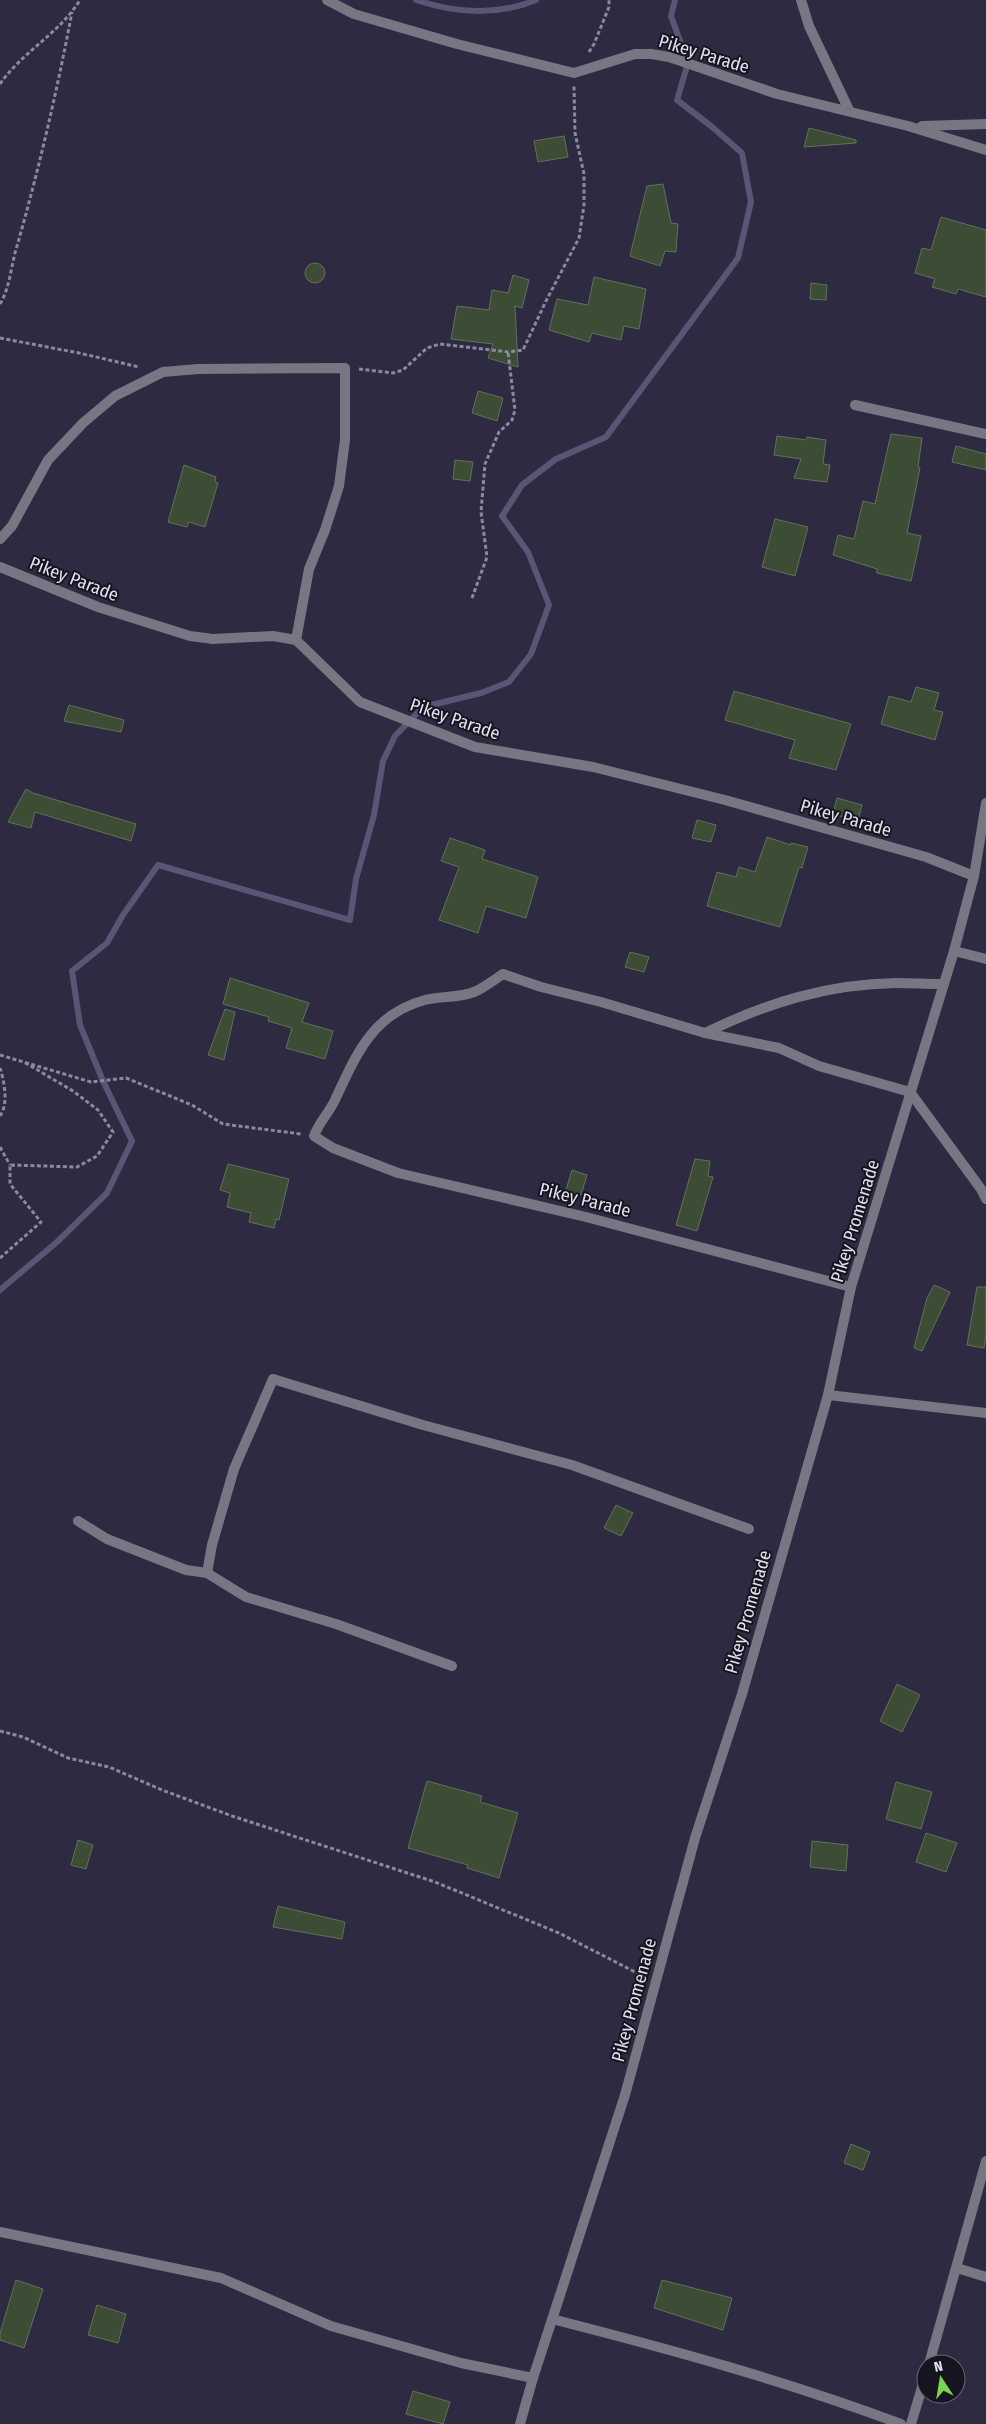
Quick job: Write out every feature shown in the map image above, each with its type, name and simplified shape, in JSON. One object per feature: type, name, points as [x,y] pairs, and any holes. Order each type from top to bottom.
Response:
[{"type":"street","points":[[327,0],[354,14],[457,44],[574,73]]},
{"type":"street","points":[[801,0],[809,26],[849,110]]},
{"type":"street","name":"Pikey Parade","points":[[574,73],[636,54],[651,54],[688,63],[777,94],[849,110],[986,150]]},
{"type":"street","points":[[908,126],[946,127],[986,124]]},
{"type":"street","points":[[0,539],[12,526],[48,460],[83,423],[115,396],[162,372],[198,369],[345,368],[345,440],[339,486],[326,530],[309,569],[296,640]]},
{"type":"street","points":[[855,405],[986,434]]},
{"type":"street","name":"Pikey Parade","points":[[0,567],[98,606],[190,636],[213,639],[273,636],[296,640],[360,702],[475,747],[603,770],[725,800],[877,845],[926,857],[974,876]]},
{"type":"street","name":"Pikey Promenade","points":[[520,2424],[533,2378],[625,2094],[695,1838],[742,1694],[828,1395],[851,1287],[942,984],[954,951],[974,876],[986,803]]},
{"type":"street","points":[[954,951],[986,959]]},
{"type":"street","points":[[314,1136],[319,1124],[334,1102],[352,1062],[375,1028],[404,1008],[426,1000],[474,992],[503,974],[541,987],[601,1002],[705,1033],[779,1048],[819,1066],[910,1092],[981,1189],[986,1199]]},
{"type":"street","points":[[705,1033],[767,1005],[806,994],[852,986],[896,983],[942,984]]},
{"type":"street","name":"Pikey Parade","points":[[314,1136],[334,1148],[398,1173],[586,1217],[851,1287]]},
{"type":"street","points":[[207,1573],[212,1545],[234,1469],[273,1379],[423,1425],[572,1464],[749,1529]]},
{"type":"street","points":[[828,1395],[986,1413]]},
{"type":"street","points":[[78,1522],[107,1539],[186,1570],[207,1573],[246,1597],[336,1624],[452,1666]]},
{"type":"street","points":[[932,2354],[986,2161]]},
{"type":"street","points":[[0,2232],[221,2278],[331,2326],[461,2363],[533,2378]]},
{"type":"street","points":[[957,2268],[986,2277]]},
{"type":"street","points":[[552,2319],[732,2368],[844,2402],[901,2424]]},
{"type":"street","points":[[911,2424],[917,2404]]},
{"type":"path","points":[[0,84],[35,46],[72,12],[80,0]]},
{"type":"path","points":[[345,368],[393,373],[403,370],[427,348],[440,344],[508,352],[523,350],[579,238],[584,206],[584,174],[575,133],[574,73],[594,44],[610,7],[609,0]]},
{"type":"path","points":[[0,304],[6,294],[10,268],[38,174],[72,12]]},
{"type":"path","points":[[0,338],[34,343],[162,372]]},
{"type":"path","points":[[472,598],[487,557],[481,512],[485,464],[499,432],[512,420],[515,410],[508,352]]},
{"type":"path","points":[[0,1055],[91,1082],[126,1078],[192,1105],[223,1124],[314,1136]]},
{"type":"path","points":[[10,1164],[77,1167],[97,1156],[113,1132],[98,1110],[86,1100],[24,1062]]},
{"type":"path","points":[[0,1068],[4,1084],[4,1111],[0,1116]]},
{"type":"path","points":[[0,1147],[10,1164],[10,1184],[42,1222],[0,1258]]},
{"type":"path","points":[[0,1731],[23,1737],[68,1758],[109,1767],[162,1790],[232,1816],[435,1882],[559,1933],[655,1983]]},
{"type":"building","points":[[809,128],[856,140],[856,143],[804,147]]},
{"type":"building","points":[[564,136],[568,157],[538,162],[534,141]]},
{"type":"building","points":[[663,184],[671,223],[678,224],[676,252],[665,251],[660,266],[630,256],[647,186]]},
{"type":"building","points":[[941,217],[986,230],[986,297],[958,289],[956,294],[932,287],[935,279],[915,273],[922,248],[931,250]]},
{"type":"building","points":[[315,263],[322,266],[325,273],[322,280],[315,283],[308,280],[305,273],[308,266]]},
{"type":"building","points":[[513,275],[529,280],[522,308],[515,306],[518,367],[488,358],[493,344],[451,339],[457,306],[489,310],[492,290],[508,293]]},
{"type":"building","points":[[594,277],[646,289],[639,329],[624,326],[621,340],[592,333],[589,342],[549,330],[557,299],[588,305]]},
{"type":"building","points":[[811,283],[827,285],[826,300],[810,299]]},
{"type":"building","points":[[478,391],[503,398],[497,421],[472,413]]},
{"type":"building","points":[[891,434],[922,438],[918,467],[920,468],[907,533],[921,536],[911,581],[877,573],[877,569],[833,555],[838,535],[854,539],[863,501],[875,504]]},
{"type":"building","points":[[777,436],[806,440],[807,437],[826,440],[823,464],[830,465],[827,482],[794,478],[801,459],[774,455]]},
{"type":"building","points":[[956,446],[986,454],[986,470],[952,462]]},
{"type":"building","points":[[455,460],[473,462],[470,481],[453,479]]},
{"type":"building","points":[[184,465],[216,477],[215,482],[218,483],[205,527],[189,522],[187,527],[168,522]]},
{"type":"building","points":[[775,519],[808,527],[795,576],[762,567]]},
{"type":"building","points":[[916,687],[939,693],[934,710],[943,712],[935,740],[881,724],[889,696],[911,702]]},
{"type":"building","points":[[734,691],[851,724],[836,770],[789,758],[795,740],[725,720]]},
{"type":"building","points":[[69,705],[124,720],[121,732],[64,721]]},
{"type":"building","points":[[26,789],[33,793],[136,824],[131,841],[35,812],[31,828],[8,822]]},
{"type":"building","points":[[837,798],[862,805],[858,821],[833,814]]},
{"type":"building","points":[[697,820],[716,825],[711,842],[692,838]]},
{"type":"building","points":[[767,837],[791,845],[791,843],[808,847],[802,868],[799,867],[780,927],[707,906],[717,872],[736,877],[739,867],[755,872]]},
{"type":"building","points":[[450,838],[485,850],[482,859],[538,877],[526,918],[486,906],[478,933],[439,920],[459,867],[441,861]]},
{"type":"building","points":[[630,952],[649,957],[644,972],[625,967]]},
{"type":"building","points":[[230,978],[309,1003],[302,1022],[333,1031],[325,1059],[286,1048],[292,1028],[268,1021],[269,1017],[223,1004]]},
{"type":"building","points":[[225,1009],[235,1012],[224,1060],[208,1055]]},
{"type":"building","points":[[695,1159],[710,1161],[708,1176],[713,1177],[697,1231],[676,1225]]},
{"type":"building","points":[[228,1164],[289,1179],[279,1220],[276,1219],[274,1228],[249,1222],[251,1213],[227,1207],[230,1193],[220,1190]]},
{"type":"building","points":[[572,1170],[587,1175],[581,1195],[566,1190]]},
{"type":"building","points":[[934,1285],[950,1292],[922,1351],[914,1348],[927,1298]]},
{"type":"building","points":[[977,1287],[986,1287],[986,1335],[984,1348],[967,1345]]},
{"type":"building","points":[[616,1505],[633,1513],[621,1536],[604,1528]]},
{"type":"building","points":[[897,1684],[920,1695],[902,1732],[880,1721]]},
{"type":"building","points":[[427,1781],[482,1796],[480,1802],[518,1813],[499,1878],[467,1868],[468,1865],[408,1848]]},
{"type":"building","points":[[896,1782],[932,1792],[921,1829],[886,1819]]},
{"type":"building","points":[[926,1833],[957,1843],[946,1872],[916,1862]]},
{"type":"building","points":[[78,1840],[93,1845],[86,1869],[71,1865]]},
{"type":"building","points":[[812,1841],[848,1845],[846,1871],[810,1867]]},
{"type":"building","points":[[278,1906],[345,1922],[342,1939],[273,1927]]},
{"type":"building","points":[[851,2144],[870,2152],[863,2170],[844,2163]]},
{"type":"building","points":[[16,2280],[43,2289],[24,2348],[0,2340],[0,2333]]},
{"type":"building","points":[[662,2280],[732,2298],[723,2330],[654,2308]]},
{"type":"building","points":[[97,2305],[126,2314],[118,2343],[88,2335]]},
{"type":"building","points":[[413,2391],[450,2402],[443,2424],[406,2414]]},
{"type":"waterway","points":[[416,0],[446,8],[476,11],[506,9],[536,0]]},
{"type":"waterway","points":[[0,1290],[57,1242],[107,1193],[132,1141],[103,1081],[80,1025],[72,971],[107,943],[123,915],[158,865],[350,920],[356,879],[374,815],[383,761],[395,736],[423,707],[481,693],[509,682],[531,654],[549,605],[528,552],[502,516],[522,485],[556,459],[606,437],[738,258],[751,202],[742,153],[677,100],[688,63],[671,16],[675,0]]}]
